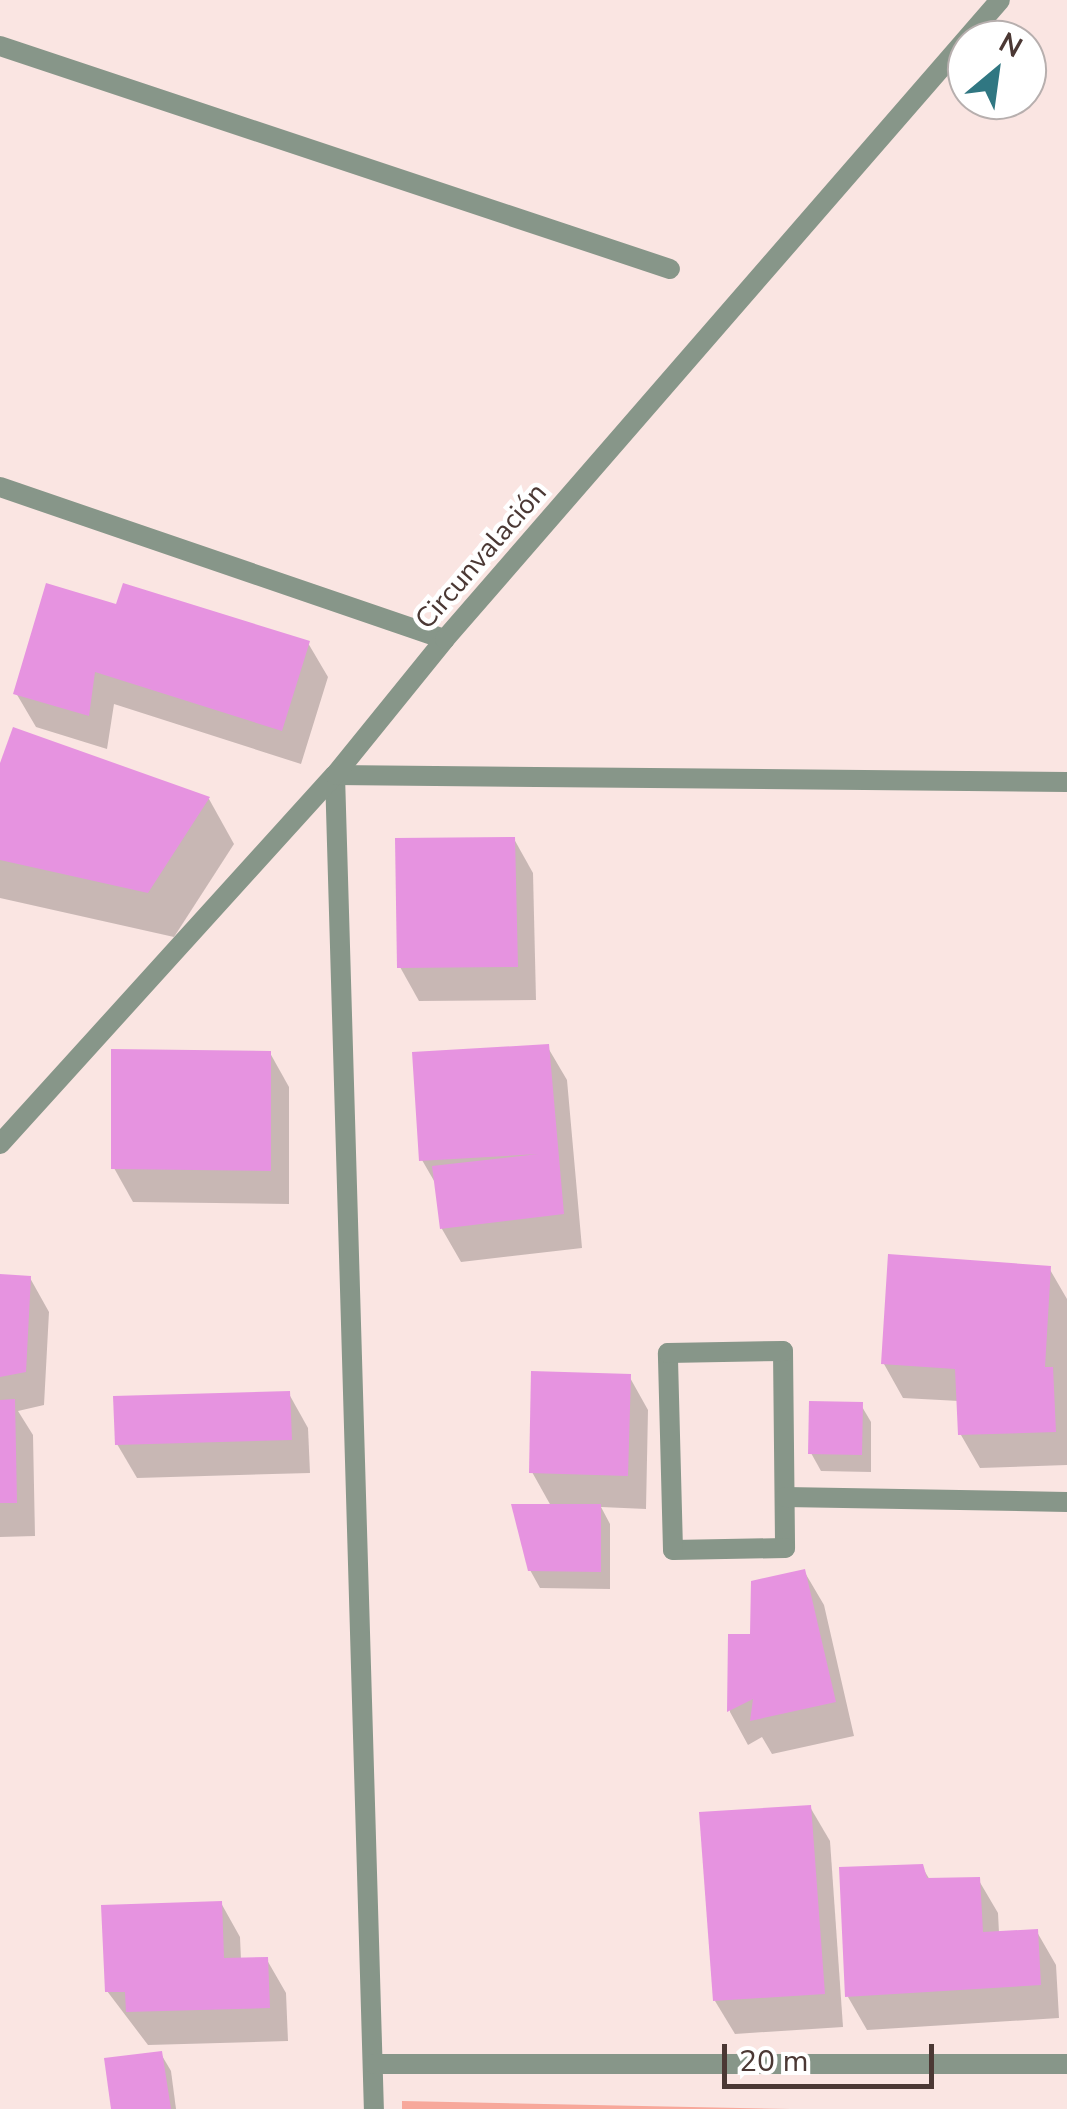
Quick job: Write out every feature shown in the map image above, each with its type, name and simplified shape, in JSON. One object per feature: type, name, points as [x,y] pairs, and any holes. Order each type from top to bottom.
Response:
[{"type":"street","name":"Circunvalación","points":[[0,1144],[335,775],[446,639],[1000,0]]},
{"type":"street","points":[[0,46],[670,269]]},
{"type":"street","points":[[0,488],[446,639]]},
{"type":"street","points":[[374,2109],[335,775],[1067,782]]},
{"type":"street","points":[[782,1351],[784,1497],[785,1548],[672,1550],[668,1353],[782,1351]]},
{"type":"street","points":[[784,1497],[1067,1502]]},
{"type":"street","points":[[374,2064],[1067,2064]]},
{"type":"shaded area","points":[[402,2101],[791,2109],[402,2109]]},
{"type":"building","points":[[46,583],[116,604],[123,583],[310,641],[282,731],[95,672],[89,716],[13,694]]},
{"type":"building","points":[[13,727],[210,797],[148,893],[0,860],[0,763]]},
{"type":"building","points":[[515,837],[518,967],[397,968],[395,838]]},
{"type":"building","points":[[549,1044],[564,1214],[440,1229],[432,1166],[538,1154],[419,1161],[412,1052]]},
{"type":"building","points":[[111,1049],[271,1051],[271,1171],[111,1169]]},
{"type":"building","points":[[888,1254],[1051,1266],[1045,1367],[1053,1367],[1056,1432],[958,1435],[955,1369],[881,1364]]},
{"type":"building","points":[[0,1274],[31,1276],[26,1372],[0,1377]]},
{"type":"building","points":[[531,1371],[631,1374],[628,1476],[529,1473]]},
{"type":"building","points":[[290,1391],[292,1440],[115,1445],[113,1396]]},
{"type":"building","points":[[15,1399],[17,1503],[0,1503],[0,1400]]},
{"type":"building","points":[[809,1401],[863,1402],[862,1455],[808,1454]]},
{"type":"building","points":[[511,1504],[601,1504],[601,1572],[528,1571]]},
{"type":"building","points":[[805,1569],[836,1702],[750,1721],[753,1699],[727,1712],[728,1634],[750,1634],[751,1581]]},
{"type":"building","points":[[811,1805],[825,1994],[713,2001],[699,1812]]},
{"type":"building","points":[[923,1864],[927,1878],[980,1877],[983,1932],[1038,1929],[1041,1985],[845,1997],[839,1867]]},
{"type":"building","points":[[222,1901],[224,1958],[268,1957],[270,2008],[126,2012],[125,1992],[105,1992],[101,1905]]},
{"type":"building","points":[[162,2051],[171,2109],[111,2109],[104,2058]]}]
